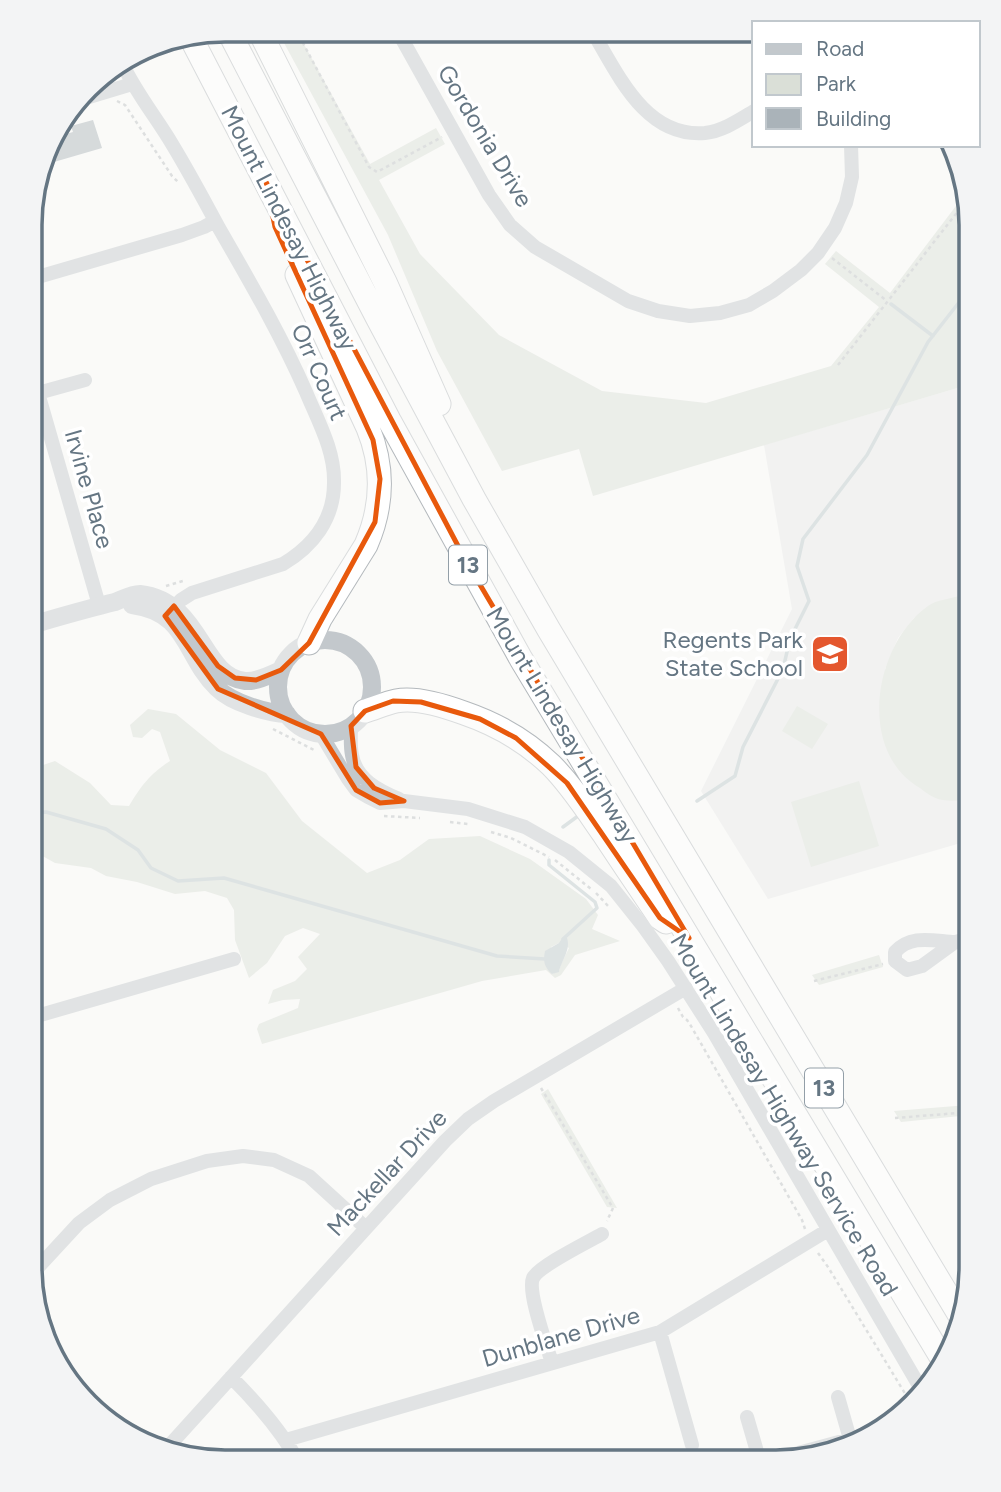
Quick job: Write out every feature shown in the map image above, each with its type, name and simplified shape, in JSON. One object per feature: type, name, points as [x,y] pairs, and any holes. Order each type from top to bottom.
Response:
[{"type":"highway","name":"Mount Lindesay Highway","points":[[234,42],[474,499],[549,630],[954,1306]]},
{"type":"highway","points":[[265,42],[384,282],[465,462],[474,499]]},
{"type":"highway","name":"Mount Lindesay Highway","points":[[195,45],[389,419],[521,659],[938,1352]]},
{"type":"highway","points":[[266,182],[275,227],[363,415],[373,440],[379,468],[378,508],[370,536],[320,619],[309,643]]},
{"type":"highway","points":[[358,719],[393,701],[405,700],[444,707],[480,719],[516,738],[551,765],[567,783],[660,918],[689,938]]},
{"type":"street","name":"Gordonia Drive","points":[[404,42],[489,195],[510,225],[535,247],[628,301],[658,312],[690,316],[720,313],[749,305],[801,270],[818,253],[835,228],[846,203],[852,177],[851,147]]},
{"type":"street","points":[[599,42],[628,91],[644,110],[661,123],[684,132],[707,132],[728,126],[752,112]]},
{"type":"street","name":"Orr Court","points":[[126,72],[168,137],[289,354],[325,439],[333,466],[333,497],[328,516],[309,545],[283,564],[192,593],[169,611]]},
{"type":"street","points":[[98,94],[132,84]]},
{"type":"street","points":[[42,276],[181,235],[215,220]]},
{"type":"street","name":"Irvine Place","points":[[42,392],[85,380]]},
{"type":"street","name":"Irvine Place","points":[[42,407],[99,605]]},
{"type":"street","points":[[42,622],[133,595],[141,594],[153,598],[169,611],[206,675],[218,689],[227,696],[271,713],[287,714]]},
{"type":"street","points":[[118,601],[169,611],[186,618],[225,673],[245,681],[256,680],[281,670]]},
{"type":"street","points":[[335,640],[357,652],[366,662],[371,674],[370,699],[358,719],[337,732],[321,734],[308,731],[296,724],[281,704],[278,693],[281,670],[297,649],[309,643],[335,640]]},
{"type":"street","name":"Mount Lindesay Highway Service Road","points":[[358,719],[352,755],[356,767],[374,788],[404,802]]},
{"type":"street","name":"Mount Lindesay Highway Service Road","points":[[321,734],[356,790],[380,803],[404,802],[468,809],[526,827],[569,852],[611,886],[686,988],[917,1382]]},
{"type":"street","points":[[955,942],[922,966],[907,970],[895,961],[895,952],[902,945],[916,939],[959,941]]},
{"type":"street","points":[[42,1015],[234,959]]},
{"type":"street","name":"Mackellar Drive","points":[[172,1442],[468,1119],[686,988]]},
{"type":"street","points":[[42,1263],[79,1223],[110,1200],[151,1179],[207,1161],[243,1156],[274,1160],[309,1175],[366,1228]]},
{"type":"street","name":"Dunblane Drive","points":[[286,1440],[660,1332],[828,1230]]},
{"type":"street","points":[[552,1363],[531,1292],[533,1278],[541,1269],[602,1234]]},
{"type":"street","points":[[660,1332],[692,1445]]},
{"type":"street","points":[[231,1377],[263,1410],[292,1450]]},
{"type":"street","points":[[838,1397],[849,1435]]},
{"type":"street","points":[[747,1417],[759,1450]]},
{"type":"lane","points":[[692,1445],[693,1450]]},
{"type":"path","points":[[302,42],[369,167],[377,172],[454,131]]},
{"type":"path","points":[[109,91],[118,103],[125,105],[172,176],[184,188]]},
{"type":"path","points":[[838,365],[958,211]]},
{"type":"path","points":[[818,253],[831,257],[887,301]]},
{"type":"path","points":[[153,598],[156,587],[195,578]]},
{"type":"path","points":[[269,727],[323,755]]},
{"type":"path","points":[[375,813],[387,817],[430,819]]},
{"type":"path","points":[[442,821],[477,827]]},
{"type":"path","points":[[488,831],[511,838],[555,861],[596,893],[614,912]]},
{"type":"path","points":[[814,981],[895,961]]},
{"type":"path","points":[[670,998],[691,1026],[754,1135],[802,1220],[809,1242],[828,1267],[906,1395]]},
{"type":"path","points":[[535,1078],[613,1208],[602,1234]]},
{"type":"path","points":[[895,1118],[959,1113]]},
{"type":"highlighted area","points":[[266,182],[466,561],[689,938],[660,918],[567,783],[516,738],[480,719],[421,702],[393,701],[365,711],[351,726],[356,767],[374,788],[404,801],[380,803],[356,790],[321,734],[218,689],[165,616],[174,606],[218,666],[235,678],[256,680],[281,670],[309,643],[375,522],[380,479],[373,440],[275,227]]},
{"type":"shaded area","name":"Regents Park State School","points":[[959,388],[959,596],[914,618],[898,638],[885,669],[939,799],[959,800],[959,843],[768,899],[701,791],[792,609],[764,445]]},
{"type":"shaded area","points":[[563,937],[567,938],[567,951],[559,972],[552,974],[545,964],[545,951],[559,943]]},
{"type":"green space","points":[[283,42],[303,42],[370,164],[436,128],[445,144],[379,180],[420,254],[499,335],[602,391],[706,403],[831,366],[879,307],[825,264],[836,251],[890,293],[957,204],[959,388],[593,496],[579,449],[502,471],[437,351],[388,235]]},
{"type":"green space","points":[[959,596],[959,800],[938,799],[900,771],[887,749],[880,724],[880,697],[885,671],[895,645],[910,623],[928,606]]},
{"type":"green space","points":[[797,706],[828,724],[812,749],[782,731]]},
{"type":"green space","points":[[148,709],[176,714],[220,750],[266,773],[302,821],[367,873],[400,860],[429,839],[480,836],[530,859],[586,899],[598,915],[592,929],[620,941],[575,955],[561,975],[555,978],[546,970],[482,981],[262,1044],[257,1029],[259,1024],[298,1008],[300,999],[268,1004],[273,990],[295,981],[307,969],[298,957],[320,934],[303,928],[285,936],[267,963],[249,978],[235,940],[234,910],[227,898],[205,891],[175,894],[106,876],[91,868],[55,863],[42,856],[42,765],[55,761],[90,783],[111,805],[129,806],[146,781],[170,761],[160,732],[152,729],[142,738],[133,737],[130,725]],"holes":[[[559,943],[569,948],[559,971],[552,974],[551,947]]]},
{"type":"green space","points":[[859,781],[879,846],[811,867],[791,802]]},
{"type":"green space","points":[[879,955],[883,967],[819,985],[812,975]]},
{"type":"green space","points":[[548,1089],[617,1208],[607,1207],[541,1094]]},
{"type":"green space","points":[[959,1106],[959,1116],[901,1122],[894,1111]]},
{"type":"building","points":[[93,120],[102,148],[54,162],[67,134],[73,132],[72,126]]},
{"type":"waterway","points":[[697,801],[735,776],[743,747],[783,669],[790,639],[809,601],[797,566],[803,539],[867,455],[928,342],[959,302]]},
{"type":"waterway","points":[[891,304],[933,336]]},
{"type":"waterway","points":[[42,812],[106,829],[138,850],[151,868],[178,881],[224,878],[497,956],[545,959]]},
{"type":"waterway","points":[[563,827],[578,816]]},
{"type":"waterway","points":[[549,860],[549,865],[595,902],[597,908],[563,939]]},
{"type":"place","name":"Regents Park State School","points":[[830,654]]}]
